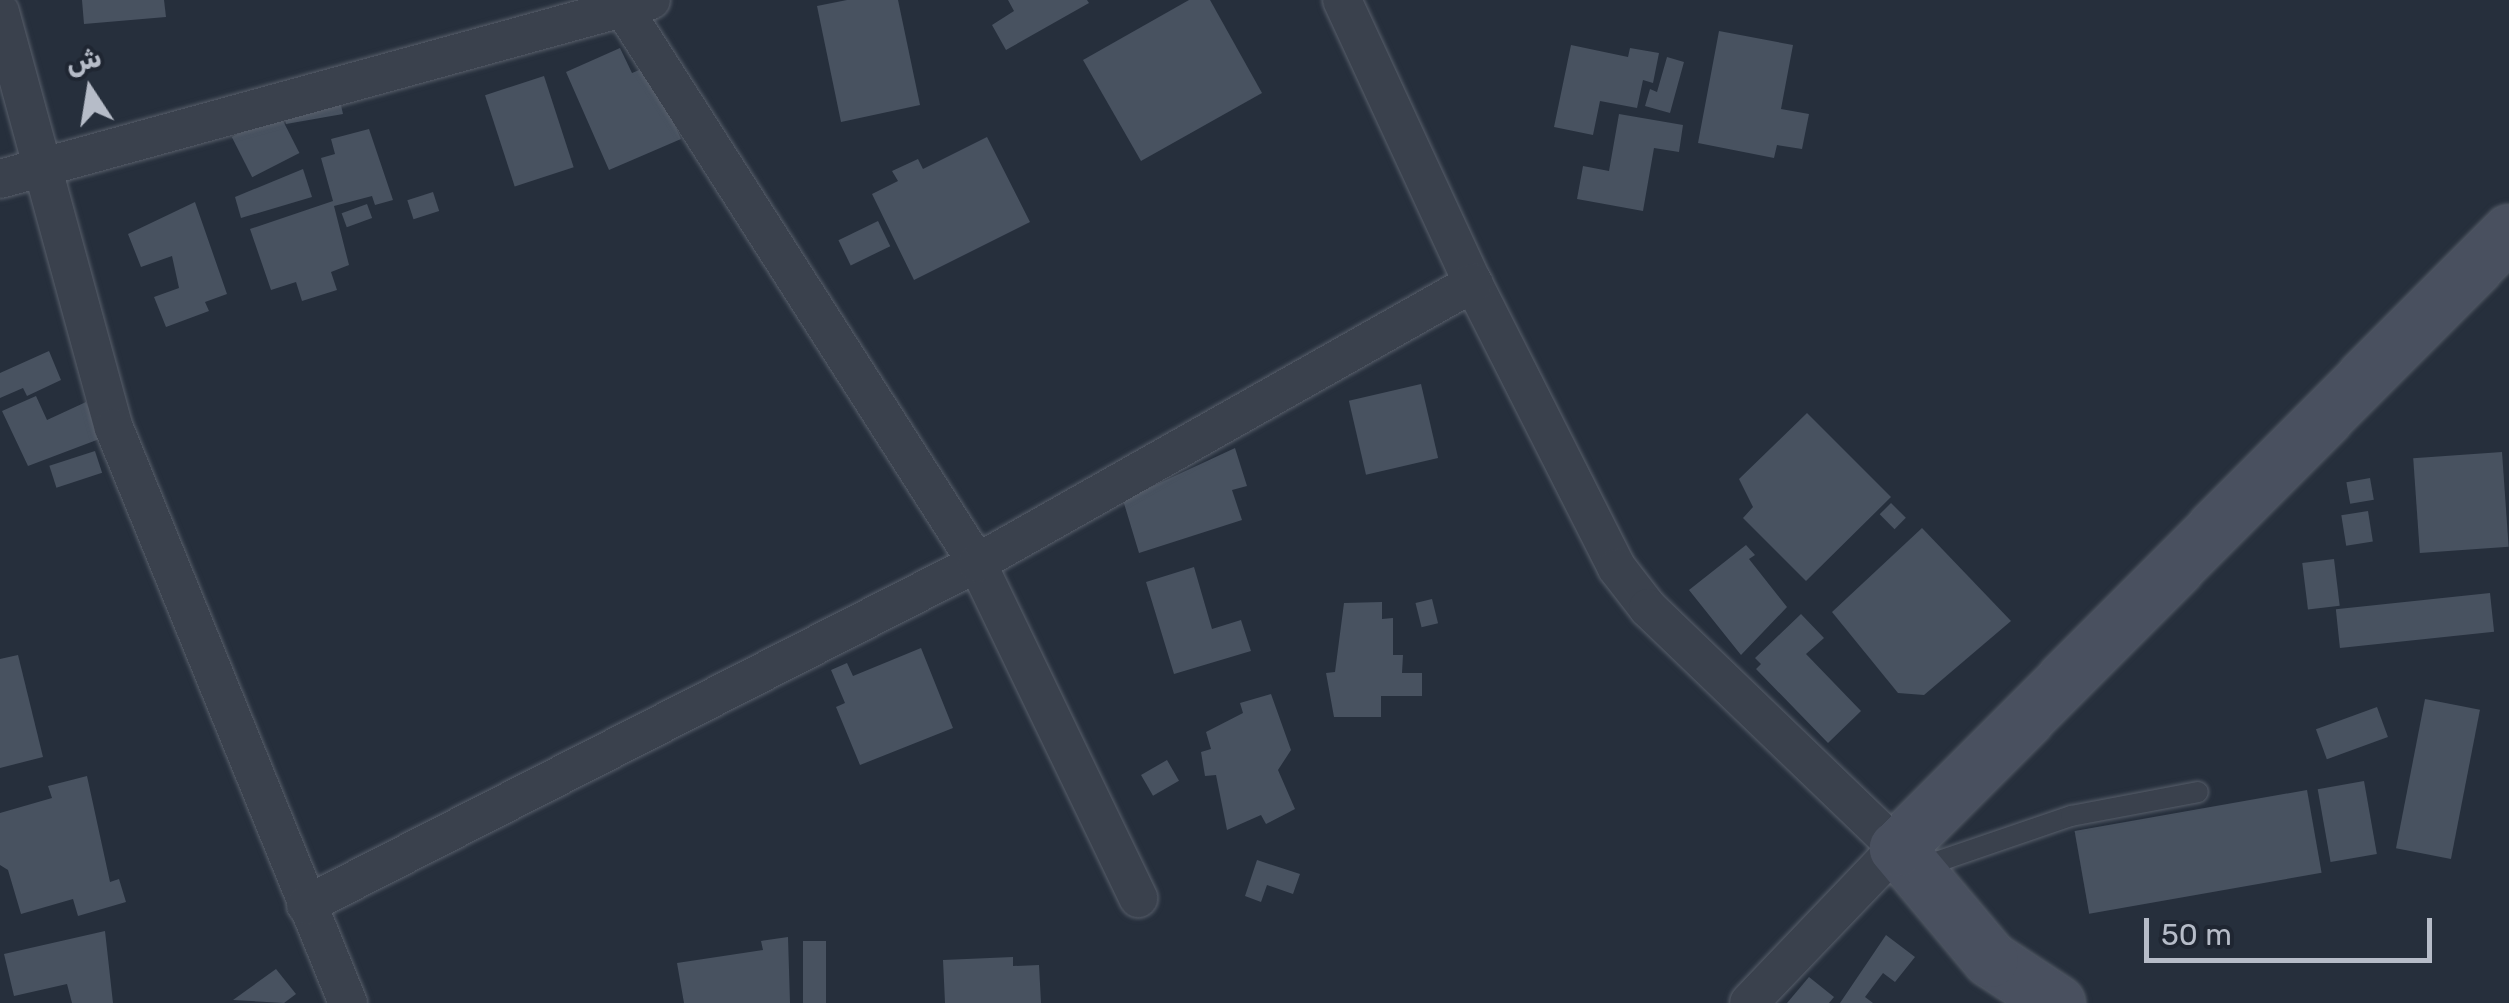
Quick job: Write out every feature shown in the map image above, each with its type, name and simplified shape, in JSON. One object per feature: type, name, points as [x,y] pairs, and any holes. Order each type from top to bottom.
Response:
[{"type":"street","points":[[1342,0],[1589,522],[1630,588],[1904,859],[1990,959],[2057,1003]]},
{"type":"street","points":[[0,179],[637,4],[977,563],[1138,898]]},
{"type":"street","points":[[0,12],[114,428],[348,1003]]},
{"type":"street","points":[[1749,1003],[1904,859],[2509,232]]},
{"type":"street","points":[[306,905],[977,563],[1473,283]]},
{"type":"lane","points":[[1904,859],[2071,816],[2198,792]]},
{"type":"building","points":[[82,0],[164,0],[166,17],[84,24]]},
{"type":"building","points":[[847,0],[898,0],[920,105],[841,122],[817,6]]},
{"type":"building","points":[[1008,0],[1089,3],[1006,50],[992,25],[1014,11]]},
{"type":"building","points":[[1189,0],[1210,0],[1262,93],[1141,161],[1083,60]]},
{"type":"building","points":[[1719,31],[1793,45],[1781,109],[1809,114],[1802,149],[1777,145],[1774,158],[1698,143]]},
{"type":"building","points":[[1571,45],[1628,57],[1630,48],[1659,53],[1653,83],[1643,80],[1637,108],[1600,101],[1593,135],[1554,127]]},
{"type":"building","points":[[620,48],[632,73],[649,66],[681,139],[609,170],[566,72]]},
{"type":"building","points":[[1667,57],[1684,62],[1670,113],[1645,106],[1650,89],[1657,92]]},
{"type":"building","points":[[544,76],[574,167],[515,186],[485,95]]},
{"type":"building","points":[[340,101],[343,114],[286,124],[284,113]]},
{"type":"building","points":[[279,113],[299,153],[252,177],[232,137]]},
{"type":"building","points":[[1619,114],[1683,125],[1679,152],[1654,148],[1643,211],[1577,199],[1583,166],[1609,171]]},
{"type":"building","points":[[369,129],[393,200],[375,205],[372,196],[334,206],[349,265],[331,272],[337,290],[302,301],[296,282],[271,290],[250,229],[333,201],[321,158],[335,154],[331,139]]},
{"type":"building","points":[[987,137],[1030,222],[914,280],[872,194],[898,181],[892,171],[918,159],[923,169]]},
{"type":"building","points":[[303,169],[312,197],[241,218],[235,197]]},
{"type":"building","points":[[433,192],[439,211],[414,219],[407,200]]},
{"type":"building","points":[[195,202],[227,294],[205,302],[209,311],[166,327],[154,297],[179,288],[172,256],[141,267],[128,234]]},
{"type":"building","points":[[367,204],[372,218],[347,227],[342,213]]},
{"type":"building","points":[[878,221],[890,246],[851,265],[838,240]]},
{"type":"building","points":[[49,351],[61,380],[27,396],[23,388],[0,398],[0,373]]},
{"type":"building","points":[[1421,384],[1438,458],[1366,475],[1349,401]]},
{"type":"building","points":[[36,396],[47,420],[86,402],[102,438],[28,466],[2,411]]},
{"type":"building","points":[[1807,413],[1891,497],[1806,581],[1743,518],[1753,507],[1739,479]]},
{"type":"building","points":[[1235,448],[1247,486],[1232,490],[1242,520],[1139,553],[1123,500]]},
{"type":"building","points":[[95,451],[102,473],[56,488],[49,466]]},
{"type":"building","points":[[2502,452],[2509,547],[2420,553],[2413,458]]},
{"type":"building","points":[[2370,478],[2374,500],[2350,504],[2346,482]]},
{"type":"building","points":[[1891,503],[1906,518],[1895,529],[1880,514]]},
{"type":"building","points":[[2368,511],[2373,542],[2346,546],[2341,515]]},
{"type":"building","points":[[1922,528],[2011,621],[1924,695],[1898,693],[1832,612]]},
{"type":"building","points":[[1746,545],[1755,555],[1749,559],[1787,607],[1741,655],[1689,590]]},
{"type":"building","points":[[2334,559],[2340,606],[2308,610],[2302,563]]},
{"type":"building","points":[[1194,567],[1212,629],[1241,620],[1251,651],[1174,674],[1146,582]]},
{"type":"building","points":[[2490,593],[2494,632],[2340,648],[2336,609]]},
{"type":"building","points":[[1432,599],[1438,623],[1422,627],[1416,603]]},
{"type":"building","points":[[1382,602],[1382,619],[1393,618],[1393,655],[1403,655],[1402,673],[1422,673],[1422,696],[1381,696],[1381,717],[1334,717],[1326,673],[1335,672],[1344,603]]},
{"type":"building","points":[[1801,614],[1824,638],[1806,654],[1861,711],[1828,743],[1756,669],[1761,664],[1755,658]]},
{"type":"building","points":[[921,648],[953,728],[860,765],[836,707],[845,703],[831,670],[847,663],[853,676]]},
{"type":"building","points":[[18,655],[43,757],[0,768],[0,659]]},
{"type":"building","points":[[1271,694],[1291,750],[1278,770],[1295,809],[1266,824],[1261,815],[1227,830],[1216,775],[1205,776],[1201,752],[1211,749],[1206,732],[1243,713],[1240,703]]},
{"type":"building","points":[[2425,699],[2480,710],[2451,859],[2396,848]]},
{"type":"building","points":[[2377,707],[2388,737],[2327,759],[2316,729]]},
{"type":"building","points":[[1167,760],[1179,781],[1153,796],[1141,775]]},
{"type":"building","points":[[87,776],[110,882],[119,879],[126,902],[78,916],[73,899],[21,914],[8,870],[0,865],[0,813],[52,798],[48,786]]},
{"type":"building","points":[[2364,781],[2377,854],[2331,862],[2318,789]]},
{"type":"building","points":[[2307,790],[2322,873],[2089,914],[2075,831]]},
{"type":"building","points":[[1257,860],[1300,874],[1293,894],[1267,885],[1261,902],[1245,896]]},
{"type":"building","points":[[105,931],[113,1003],[72,1003],[67,984],[14,996],[4,954]]},
{"type":"building","points":[[1886,935],[1915,957],[1895,982],[1883,973],[1865,997],[1873,1003],[1840,1003]]},
{"type":"building","points":[[788,937],[790,1003],[684,1003],[677,963],[763,950],[761,941]]},
{"type":"building","points":[[803,941],[826,941],[826,1003],[803,1003]]},
{"type":"building","points":[[1013,957],[1013,966],[1039,965],[1041,1003],[945,1003],[943,960]]},
{"type":"building","points":[[276,969],[296,994],[284,1003],[233,1000]]},
{"type":"building","points":[[1809,977],[1834,997],[1829,1003],[1787,1003]]}]
